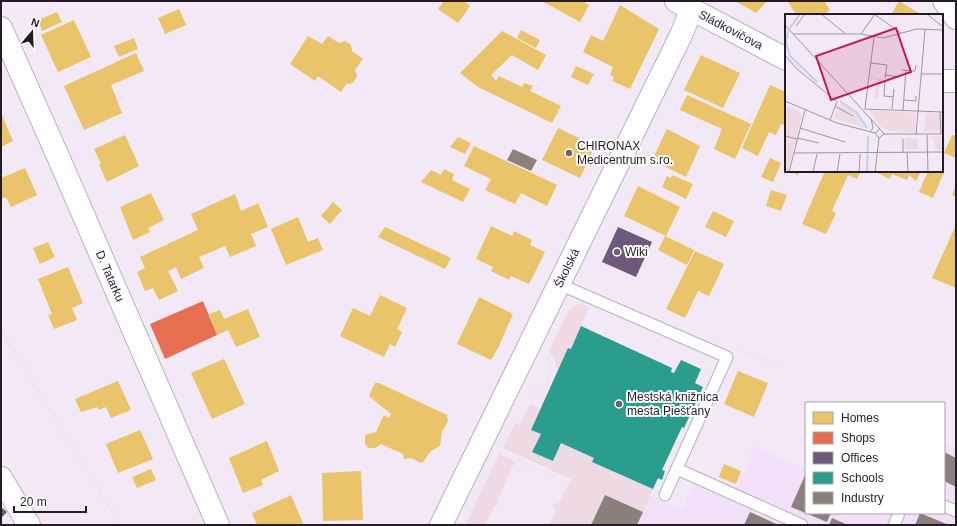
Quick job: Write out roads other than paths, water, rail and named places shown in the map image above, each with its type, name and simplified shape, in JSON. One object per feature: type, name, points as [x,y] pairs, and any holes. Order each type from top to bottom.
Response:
[{"type":"street","points":[[944,1],[956,18]]},
{"type":"street","name":"Sládkovičova","points":[[683,5],[785,58]]},
{"type":"street","name":"Školská","points":[[441,525],[682,32],[683,5]]},
{"type":"street","name":"D. Tatarku","points":[[1,28],[67,175],[218,525]]},
{"type":"street","points":[[943,80],[956,80]]},
{"type":"street","points":[[1,478],[29,525]]},
{"type":"lane","points":[[559,284],[727,357],[665,495]]},
{"type":"lane","points":[[677,469],[802,525]]},
{"type":"lane","points":[[945,506],[956,511]]},
{"type":"lane","points":[[894,525],[899,514]]},
{"type":"place","name":"CHIRONAX Medicentrum s.ro.","points":[[569,153]]},
{"type":"place","name":"Wiki","points":[[617,252]]},
{"type":"place","name":"Mestská knižnica mesta Piešťany","points":[[619,404]]}]
